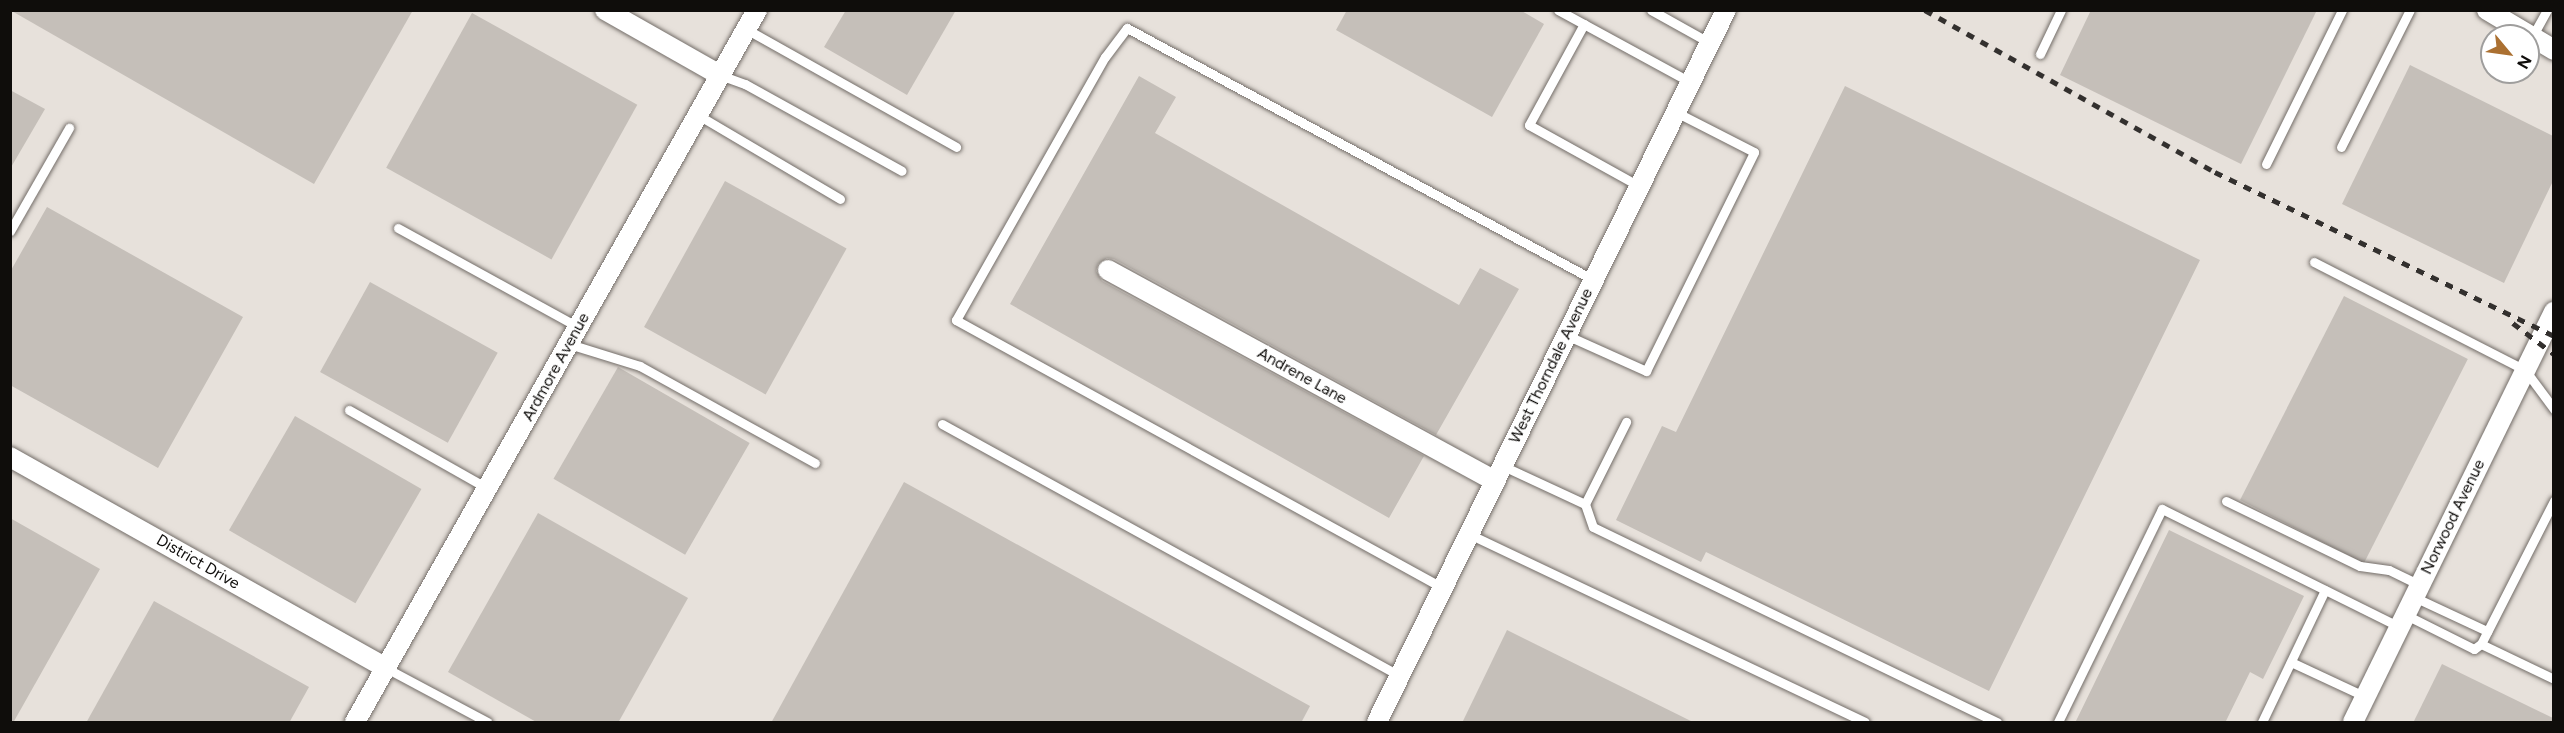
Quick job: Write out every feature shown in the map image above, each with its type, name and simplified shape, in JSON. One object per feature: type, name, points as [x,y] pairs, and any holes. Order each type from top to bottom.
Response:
[{"type":"street","points":[[605,10],[720,75]]},
{"type":"street","name":"Ardmore Avenue","points":[[355,723],[757,10]]},
{"type":"street","name":"West Thorndale Avenue","points":[[1377,723],[1592,279],[1726,10]]},
{"type":"street","points":[[2487,10],[2510,24]]},
{"type":"street","points":[[2540,42],[2553,50]]},
{"type":"street","name":"Andrene Lane","points":[[1108,270],[1499,474]]},
{"type":"street","name":"Norwood Avenue","points":[[2353,723],[2553,312]]},
{"type":"street","name":"District Drive","points":[[10,457],[386,668]]},
{"type":"lane","points":[[1558,10],[1690,82]]},
{"type":"lane","points":[[1651,10],[1710,43]]},
{"type":"lane","points":[[2040,54],[2061,10]]},
{"type":"lane","points":[[2266,164],[2342,10]]},
{"type":"lane","points":[[2341,147],[2410,10]]},
{"type":"lane","points":[[2539,24],[2547,10]]},
{"type":"lane","points":[[1584,24],[1529,125],[1639,186]]},
{"type":"lane","points":[[1443,588],[956,320],[1105,57],[1127,28],[1592,279]]},
{"type":"lane","points":[[747,29],[956,147]]},
{"type":"lane","points":[[720,75],[745,84],[902,171]]},
{"type":"lane","points":[[1566,334],[1646,371],[1754,152],[1676,112]]},
{"type":"lane","points":[[698,114],[840,199]]},
{"type":"lane","points":[[10,231],[69,128]]},
{"type":"lane","points":[[398,228],[573,336],[640,366],[815,463]]},
{"type":"lane","points":[[2314,262],[2525,370],[2553,409]]},
{"type":"lane","points":[[349,410],[487,488]]},
{"type":"lane","points":[[1626,422],[1585,504],[1593,527],[1997,723]]},
{"type":"lane","points":[[942,424],[1400,676]]},
{"type":"lane","points":[[1499,474],[1585,504]]},
{"type":"lane","points":[[2226,501],[2360,566],[2389,570],[2417,591],[2487,631]]},
{"type":"lane","points":[[2058,723],[2162,509],[2325,590],[2474,649],[2481,644],[2553,501]]},
{"type":"lane","points":[[1469,534],[1866,723]]},
{"type":"lane","points":[[2262,723],[2325,590]]},
{"type":"lane","points":[[2481,644],[2553,679]]},
{"type":"lane","points":[[2291,662],[2366,697]]},
{"type":"lane","points":[[386,668],[487,723]]},
{"type":"building","points":[[10,10],[413,10],[314,184]]},
{"type":"building","points":[[846,10],[956,10],[907,95],[824,47]]},
{"type":"building","points":[[1347,10],[1520,10],[1544,24],[1492,117],[1336,30]]},
{"type":"building","points":[[2091,10],[2317,10],[2241,164],[2060,75]]},
{"type":"building","points":[[472,13],[637,105],[551,259],[386,168]]},
{"type":"building","points":[[2410,65],[2553,136],[2553,181],[2504,283],[2342,204]]},
{"type":"building","points":[[1139,76],[1176,97],[1155,133],[1459,305],[1480,268],[1519,289],[1436,435],[1114,259],[1107,258],[1098,264],[1096,271],[1102,281],[1424,456],[1389,518],[1010,304]]},
{"type":"building","points":[[1845,86],[2200,260],[1989,691],[1706,552],[1701,562],[1616,520],[1662,426],[1676,432]]},
{"type":"building","points":[[10,90],[45,109],[10,169]]},
{"type":"building","points":[[725,181],[847,248],[766,394],[644,327]]},
{"type":"building","points":[[47,207],[243,317],[158,468],[10,385],[10,272]]},
{"type":"building","points":[[370,282],[498,353],[448,443],[320,372]]},
{"type":"building","points":[[2344,296],[2468,359],[2364,563],[2240,500]]},
{"type":"building","points":[[618,367],[750,443],[685,555],[554,479]]},
{"type":"building","points":[[295,416],[421,489],[355,603],[229,530]]},
{"type":"building","points":[[904,482],[1310,706],[1301,723],[771,723]]},
{"type":"building","points":[[538,513],[688,598],[618,723],[538,723],[448,672]]},
{"type":"building","points":[[10,518],[100,569],[13,723],[10,723]]},
{"type":"building","points":[[2169,530],[2304,596],[2263,679],[2250,672],[2225,723],[2075,723]]},
{"type":"building","points":[[154,601],[309,687],[289,723],[86,723]]},
{"type":"building","points":[[1507,630],[1695,723],[1462,723]]},
{"type":"building","points":[[2442,664],[2553,718],[2553,723],[2413,723]]},
{"type":"railway","points":[[1925,10],[2215,172],[2554,336]]},
{"type":"railway","points":[[2513,323],[2554,354]]}]
